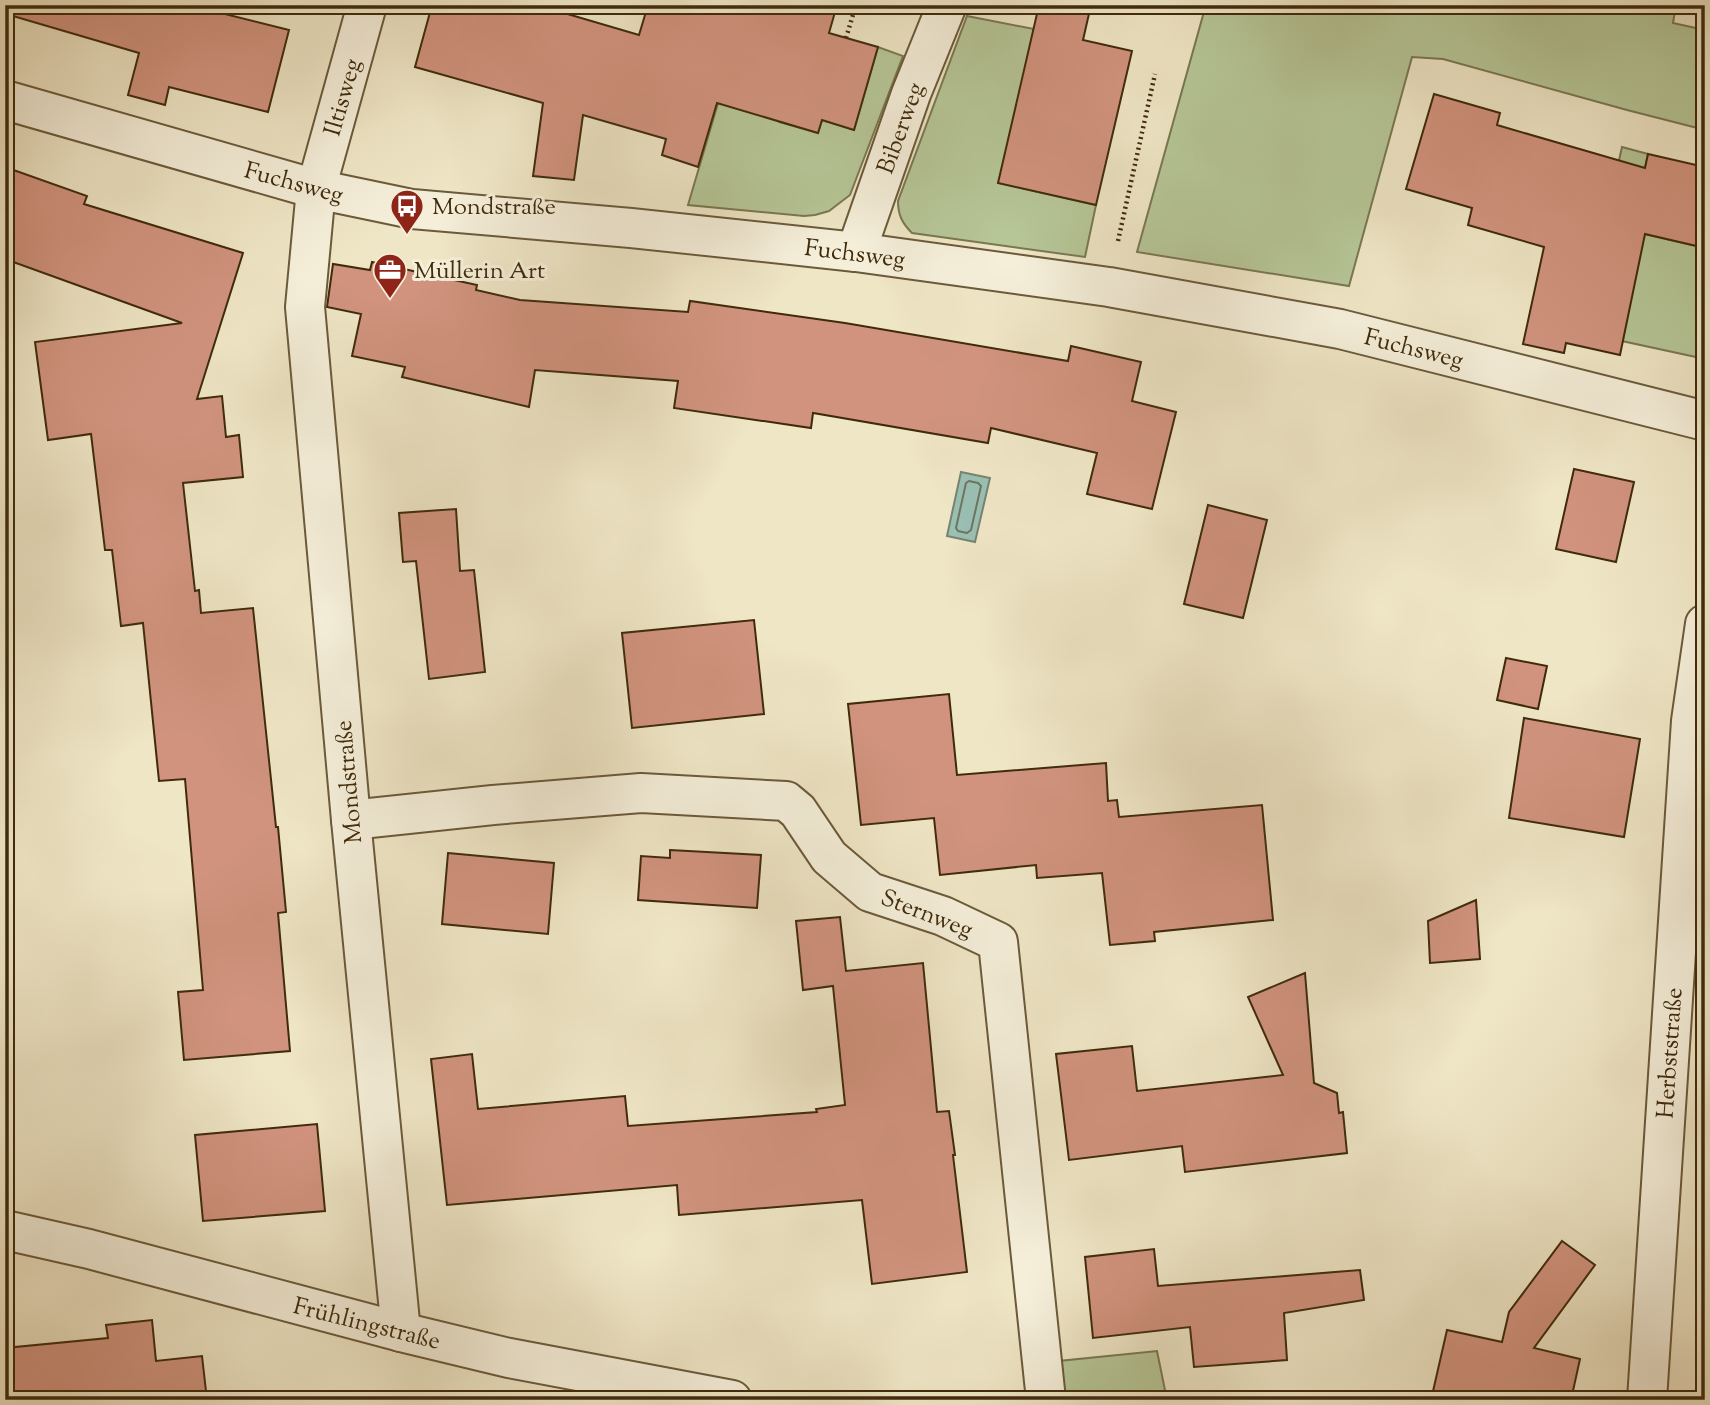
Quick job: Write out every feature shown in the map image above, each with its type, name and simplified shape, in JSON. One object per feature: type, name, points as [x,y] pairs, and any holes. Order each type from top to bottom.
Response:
[{"type":"street","name":"Iltisweg","points":[[316,189],[367,5]]},
{"type":"street","name":"Biberweg","points":[[856,252],[911,94],[947,5]]},
{"type":"street","name":"Fuchsweg","points":[[5,100],[316,189],[412,209],[631,228],[856,252],[1109,287],[1340,329],[1705,421]]},
{"type":"street","name":"Mondstraße","points":[[316,189],[305,307],[401,1332]]},
{"type":"street","name":"Herbststraße","points":[[1647,1400],[1691,720],[1705,624]]},
{"type":"street","name":"Sternweg","points":[[351,820],[641,793],[786,802],[798,811],[829,857],[870,892],[943,916],[998,942],[1046,1400]]},
{"type":"street","name":"Frühlingstraße","points":[[5,1230],[89,1249],[509,1359],[732,1400]]},
{"type":"path","points":[[846,38],[855,8]]},
{"type":"path","points":[[1109,287],[1155,74]]},
{"type":"green space","points":[[747,5],[779,122],[818,133],[822,120],[854,130],[878,47],[903,56],[850,195],[829,211],[804,216],[688,205]]},
{"type":"green space","points":[[1197,5],[1676,5],[1673,23],[1705,30],[1705,130],[1443,59],[1412,57],[1349,286],[1137,252],[1205,8]]},
{"type":"green space","points":[[967,16],[1034,29],[999,183],[1096,205],[1085,257],[912,233],[901,218],[898,201]]},
{"type":"green space","points":[[1622,147],[1648,154],[1631,231],[1705,248],[1705,359],[1622,341],[1588,297]]},
{"type":"green space","points":[[1157,1351],[1167,1400],[1064,1400],[1059,1361]]},
{"type":"water","points":[[961,472],[990,478],[975,542],[947,536]]},
{"type":"building","points":[[15,5],[189,5],[289,30],[268,112],[169,87],[165,105],[128,95],[139,53],[13,16]]},
{"type":"building","points":[[432,5],[537,5],[639,35],[648,5],[837,5],[829,33],[878,47],[854,130],[822,120],[818,133],[717,103],[698,167],[662,155],[666,139],[583,115],[574,180],[533,176],[543,103],[415,67]]},
{"type":"building","points":[[1039,5],[1091,5],[1083,40],[1132,51],[1096,205],[998,183]]},
{"type":"building","points":[[1434,94],[1500,113],[1497,125],[1645,168],[1648,154],[1705,167],[1705,248],[1645,234],[1620,355],[1566,343],[1564,353],[1523,344],[1544,247],[1468,225],[1472,208],[1406,189]]},
{"type":"building","points":[[5,167],[87,196],[84,204],[243,253],[197,399],[222,396],[226,437],[239,435],[243,477],[183,483],[195,591],[199,590],[201,613],[253,608],[286,912],[278,913],[290,1051],[184,1060],[178,992],[203,990],[185,779],[159,781],[143,623],[121,626],[112,550],[105,550],[91,434],[48,440],[35,342],[182,323],[5,259]]},
{"type":"building","points":[[372,262],[477,285],[476,290],[520,300],[688,312],[690,301],[845,323],[1068,361],[1071,346],[1141,362],[1132,401],[1176,412],[1152,509],[1087,494],[1097,453],[991,428],[988,443],[813,413],[811,428],[674,408],[678,381],[535,370],[529,407],[402,377],[405,367],[352,356],[361,314],[327,307],[333,264],[370,270]]},
{"type":"building","points":[[1574,469],[1634,482],[1616,562],[1556,549]]},
{"type":"building","points":[[1208,505],[1267,520],[1243,618],[1184,604]]},
{"type":"building","points":[[456,509],[460,571],[474,570],[485,672],[429,679],[416,561],[403,562],[399,513]]},
{"type":"building","points":[[754,620],[764,714],[632,728],[622,633]]},
{"type":"building","points":[[1506,658],[1547,666],[1538,709],[1497,700]]},
{"type":"building","points":[[949,694],[957,775],[1106,763],[1108,801],[1117,800],[1119,817],[1262,805],[1273,920],[1154,932],[1155,941],[1110,945],[1102,873],[1037,878],[1036,865],[940,875],[934,818],[861,825],[848,704]]},
{"type":"building","points":[[1524,718],[1640,739],[1624,837],[1509,818]]},
{"type":"building","points":[[670,850],[761,855],[757,908],[638,900],[641,856],[670,858]]},
{"type":"building","points":[[448,853],[554,863],[548,934],[442,924]]},
{"type":"building","points":[[1476,900],[1480,959],[1430,963],[1428,921]]},
{"type":"building","points":[[840,917],[846,971],[923,963],[937,1112],[949,1111],[967,1272],[872,1284],[862,1200],[679,1215],[677,1185],[447,1205],[431,1059],[472,1054],[478,1109],[625,1096],[628,1126],[817,1112],[816,1109],[845,1105],[833,986],[803,990],[796,921]]},
{"type":"building","points":[[1305,973],[1314,1083],[1337,1093],[1339,1113],[1343,1112],[1347,1153],[1185,1172],[1182,1146],[1069,1160],[1056,1054],[1132,1046],[1137,1091],[1283,1075],[1248,997]]},
{"type":"building","points":[[317,1124],[325,1211],[203,1221],[195,1135]]},
{"type":"building","points":[[1562,1241],[1595,1265],[1534,1348],[1580,1359],[1571,1400],[1431,1400],[1447,1330],[1502,1342],[1509,1312]]},
{"type":"building","points":[[1154,1249],[1158,1286],[1360,1270],[1364,1300],[1284,1313],[1287,1360],[1194,1367],[1190,1327],[1093,1338],[1085,1257]]},
{"type":"building","points":[[152,1320],[156,1361],[202,1356],[207,1400],[5,1400],[5,1348],[108,1338],[106,1325]]},
{"type":"place","name":"Mondstraße","points":[[407,236]]},
{"type":"place","name":"Müllerin Art","points":[[390,300]]}]
